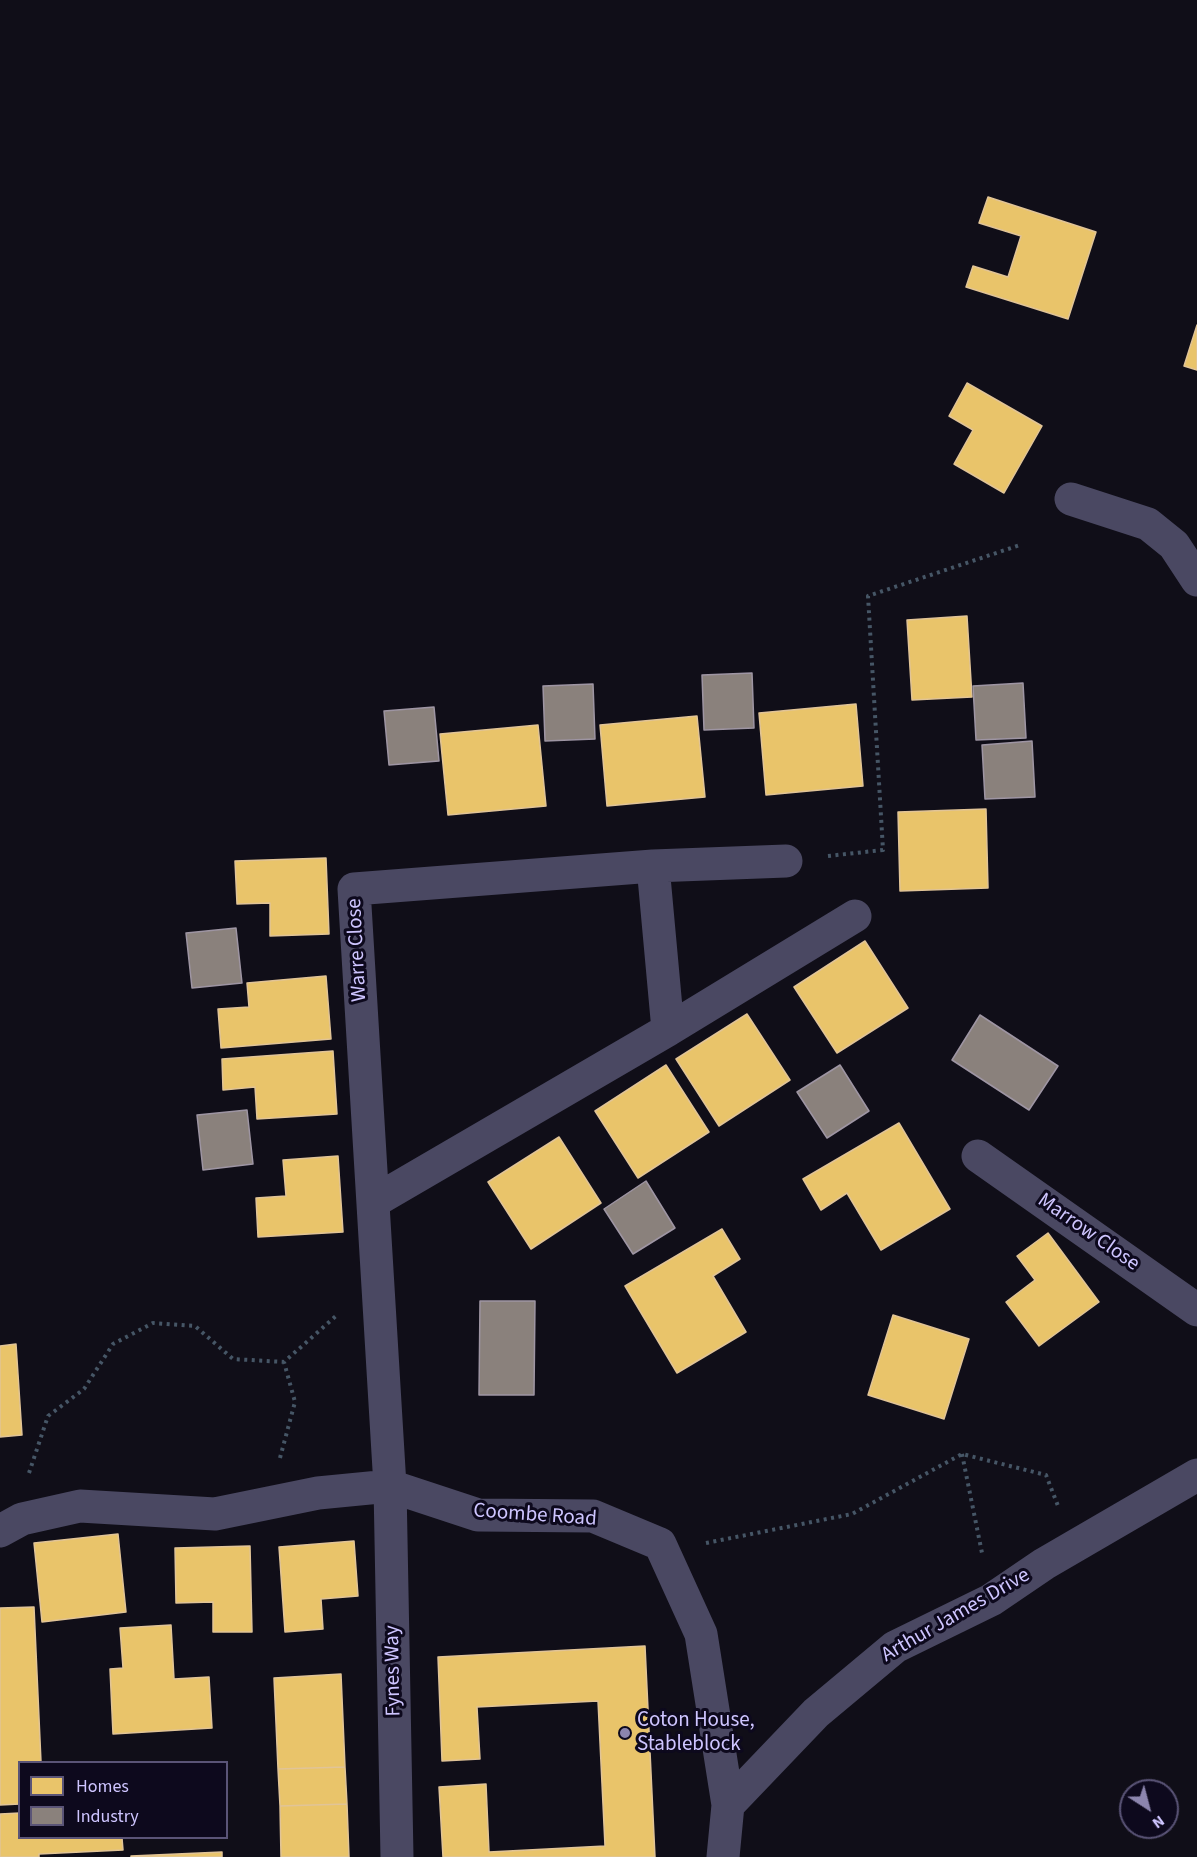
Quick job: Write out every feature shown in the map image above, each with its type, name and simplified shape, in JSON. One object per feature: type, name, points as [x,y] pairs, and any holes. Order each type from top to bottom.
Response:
[{"type":"street","points":[[1071,499],[1148,524],[1174,545],[1197,580]]},
{"type":"street","name":"Warre Close","points":[[390,1486],[354,889],[653,866],[786,861]]},
{"type":"street","points":[[653,866],[668,1030]]},
{"type":"street","points":[[373,1202],[668,1030],[855,916]]},
{"type":"street","name":"Marrow Close","points":[[978,1156],[1197,1310]]},
{"type":"street","name":"Arthur James Drive","points":[[728,1805],[816,1713],[895,1647],[991,1600],[1044,1563],[1197,1475]]},
{"type":"street","name":"Coombe Road","points":[[0,1532],[22,1519],[80,1506],[215,1514],[318,1493],[390,1486],[478,1515],[593,1516],[660,1544],[665,1553]]},
{"type":"street","name":"Fynes Way","points":[[390,1486],[397,1857]]},
{"type":"street","points":[[665,1553],[701,1634],[728,1805],[723,1857]]},
{"type":"path","points":[[786,861],[883,850],[868,596],[1020,545]]},
{"type":"path","points":[[30,1472],[48,1416],[84,1389],[112,1344],[153,1323],[195,1326],[233,1359],[284,1362],[377,1280]]},
{"type":"path","points":[[279,1461],[295,1402],[284,1362]]},
{"type":"path","points":[[665,1553],[734,1536],[852,1514],[962,1454],[1046,1475],[1073,1546]]},
{"type":"path","points":[[962,1454],[991,1600]]},
{"type":"building: Homes","points":[[988,197],[1096,232],[1068,319],[966,287],[973,266],[1008,277],[1021,236],[979,223]]},
{"type":"building: Homes","points":[[1197,325],[1197,370],[1184,366]]},
{"type":"building: Homes","points":[[967,383],[1042,426],[1004,493],[954,464],[973,430],[949,416]]},
{"type":"building: Homes","points":[[967,616],[972,697],[912,700],[907,620]]},
{"type":"building: Homes","points":[[856,704],[863,786],[766,795],[759,713]]},
{"type":"building: Homes","points":[[697,716],[705,797],[607,806],[600,725]]},
{"type":"building: Homes","points":[[538,725],[546,806],[448,815],[440,734]]},
{"type":"building: Homes","points":[[986,809],[988,888],[900,891],[898,812]]},
{"type":"building: Homes","points":[[326,858],[329,934],[270,936],[270,903],[237,904],[235,861]]},
{"type":"building: Homes","points":[[865,941],[908,1008],[837,1053],[794,987]]},
{"type":"building: Homes","points":[[326,976],[331,1039],[221,1048],[218,1009],[249,1007],[247,983]]},
{"type":"building: Homes","points":[[747,1014],[790,1080],[719,1126],[676,1059]]},
{"type":"building: Homes","points":[[333,1051],[337,1114],[257,1119],[255,1087],[223,1090],[222,1059]]},
{"type":"building: Homes","points":[[666,1065],[709,1132],[638,1178],[595,1111]]},
{"type":"building: Homes","points":[[899,1123],[950,1209],[881,1250],[847,1193],[821,1210],[803,1179]]},
{"type":"building: Homes","points":[[559,1137],[601,1203],[531,1249],[488,1182]]},
{"type":"building: Homes","points":[[338,1156],[343,1232],[258,1237],[256,1198],[286,1196],[283,1160]]},
{"type":"building: Homes","points":[[722,1229],[740,1259],[713,1276],[746,1332],[677,1373],[625,1286]]},
{"type":"building: Homes","points":[[1048,1233],[1099,1302],[1039,1346],[1006,1302],[1035,1280],[1017,1256]]},
{"type":"building: Homes","points":[[893,1315],[969,1339],[944,1419],[868,1395]]},
{"type":"building: Homes","points":[[16,1344],[22,1435],[0,1437],[0,1346]]},
{"type":"building: Homes","points":[[118,1534],[126,1612],[42,1622],[34,1543]]},
{"type":"building: Homes","points":[[354,1541],[358,1596],[321,1599],[323,1629],[285,1632],[279,1547]]},
{"type":"building: Homes","points":[[250,1546],[252,1632],[213,1632],[213,1602],[176,1603],[175,1548]]},
{"type":"building: Homes","points":[[34,1607],[41,1761],[18,1761],[18,1804],[0,1805],[0,1608]]},
{"type":"building: Homes","points":[[171,1625],[174,1679],[209,1677],[212,1728],[113,1734],[110,1669],[123,1668],[120,1628]]},
{"type":"building: Homes","name":"Coton House, Stableblock","points":[[645,1646],[655,1857],[443,1857],[439,1787],[486,1784],[489,1852],[605,1846],[598,1701],[477,1707],[480,1759],[442,1761],[438,1657]]},
{"type":"building: Homes","points":[[341,1674],[345,1767],[278,1769],[274,1678]]},
{"type":"building: Homes","points":[[345,1767],[347,1804],[280,1806],[278,1769]]},
{"type":"building: Homes","points":[[347,1804],[349,1857],[281,1857],[280,1806]]},
{"type":"building: Homes","points":[[18,1813],[18,1839],[122,1839],[123,1850],[39,1854],[39,1857],[0,1857],[0,1814]]},
{"type":"building: Homes","points":[[222,1852],[222,1857],[131,1857],[131,1856]]},
{"type":"building: Industry","points":[[752,673],[754,728],[704,730],[702,675]]},
{"type":"building: Industry","points":[[1023,683],[1026,738],[976,740],[973,686]]},
{"type":"building: Industry","points":[[593,684],[595,739],[545,741],[543,686]]},
{"type":"building: Industry","points":[[434,707],[439,761],[389,765],[384,711]]},
{"type":"building: Industry","points":[[1032,741],[1035,797],[985,799],[982,745]]},
{"type":"building: Industry","points":[[236,928],[242,983],[192,988],[186,933]]},
{"type":"building: Industry","points":[[980,1015],[1058,1066],[1029,1110],[952,1060]]},
{"type":"building: Industry","points":[[840,1065],[869,1111],[827,1138],[797,1092]]},
{"type":"building: Industry","points":[[247,1110],[253,1164],[203,1170],[197,1115]]},
{"type":"building: Industry","points":[[646,1181],[675,1228],[633,1254],[604,1209]]},
{"type":"building: Industry","points":[[480,1301],[535,1301],[534,1395],[479,1395]]},
{"type":"place","name":"Coton House, Stableblock","points":[[625,1733]]}]
